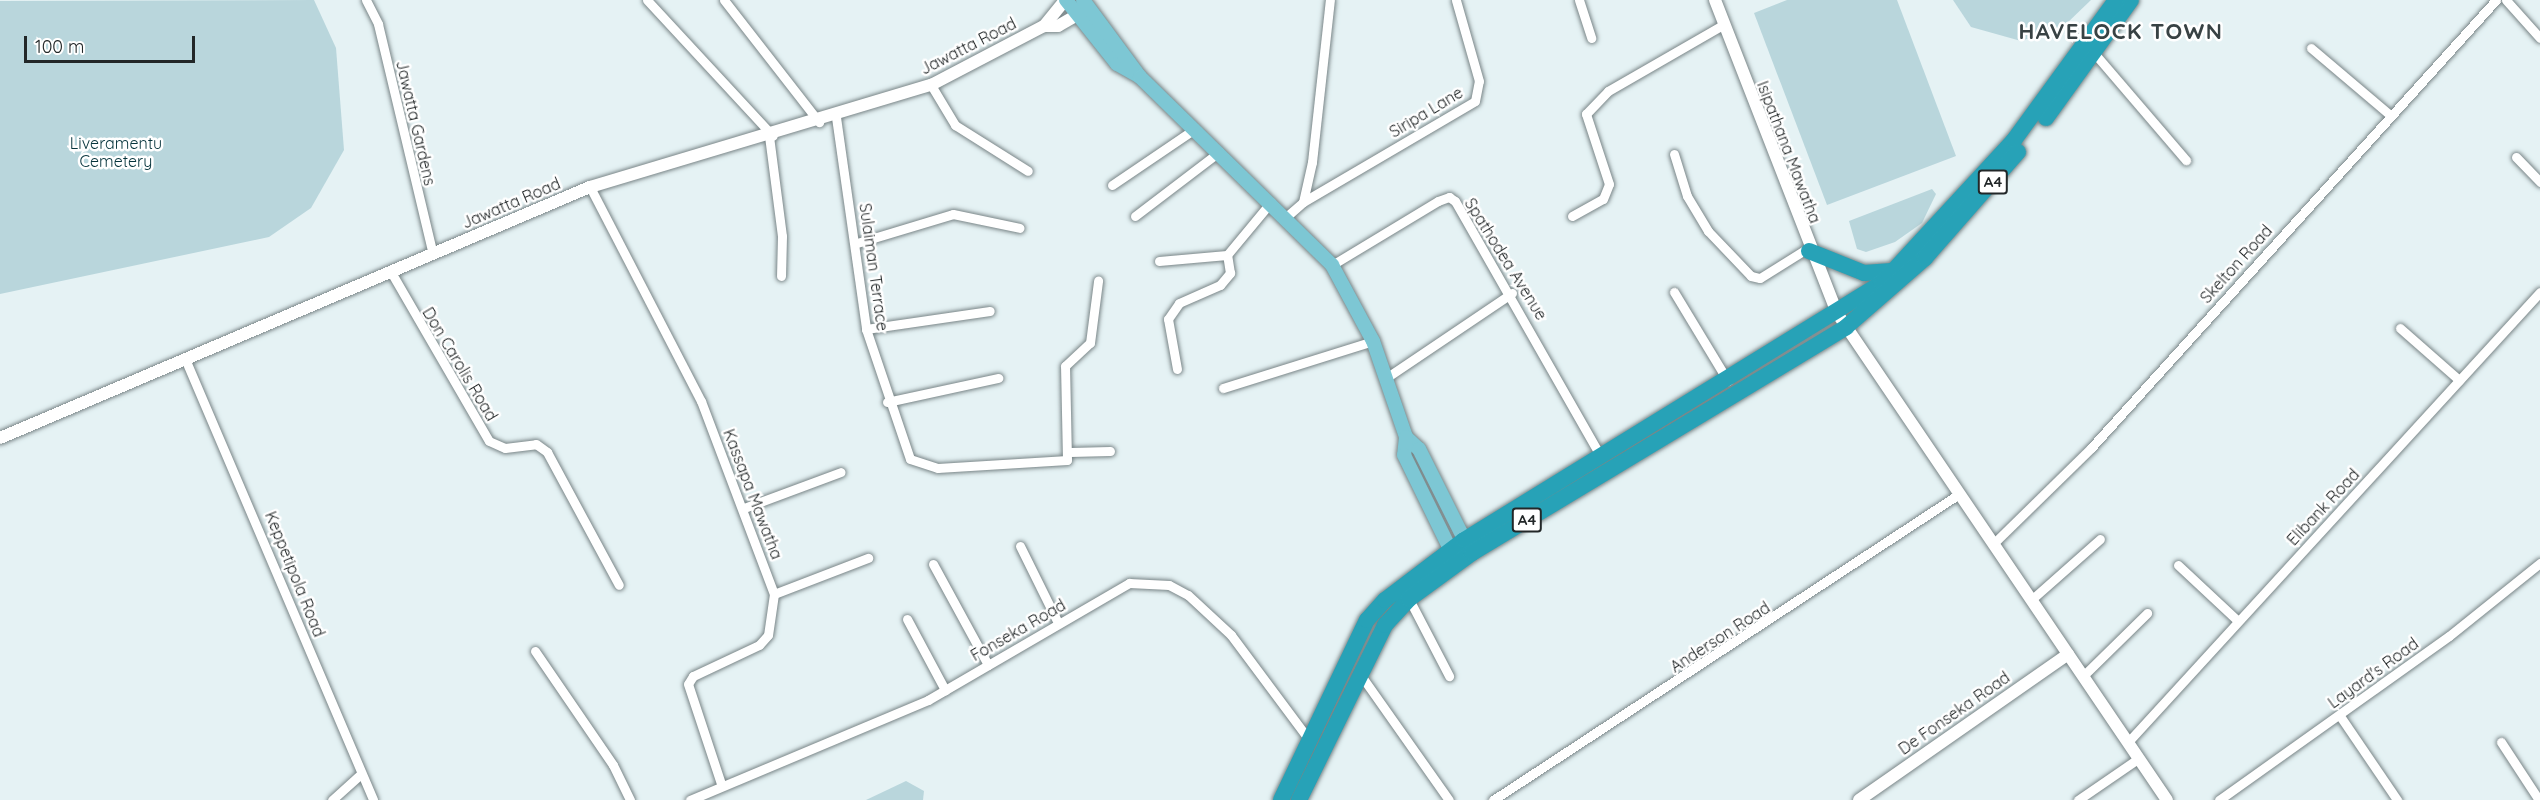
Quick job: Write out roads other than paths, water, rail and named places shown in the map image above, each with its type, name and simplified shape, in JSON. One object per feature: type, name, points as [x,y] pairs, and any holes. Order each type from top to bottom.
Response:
[{"type":"highway","name":"A4","points":[[1468,547],[1601,457],[1728,381],[1842,320],[1895,271],[2014,140],[2116,0]]},
{"type":"highway","name":"A4","points":[[1281,800],[1367,620],[1453,556],[1842,320],[1962,219],[2095,54],[2131,0]]},
{"type":"highway","points":[[1809,249],[1864,273],[1895,271]]},
{"type":"highway","name":"A4","points":[[1299,800],[1385,625],[1453,556]]},
{"type":"main road","name":"Jawatta Road","points":[[1044,26],[1066,0]]},
{"type":"main road","points":[[1066,0],[1076,16],[1117,64],[1140,77]]},
{"type":"main road","name":"Isipathana Mawatha","points":[[1715,0],[1809,249],[1842,320],[2167,800]]},
{"type":"main road","name":"Jawatta Road","points":[[0,438],[590,188],[640,169],[771,136],[931,85],[1044,26],[1076,16],[1088,3]]},
{"type":"main road","points":[[1088,3],[1140,77],[1271,202],[1332,265],[1373,342],[1406,436],[1404,455],[1453,556]]},
{"type":"main road","points":[[1406,436],[1419,449],[1468,547]]},
{"type":"main road","name":"De Fonseka Road","points":[[1859,800],[2068,654]]},
{"type":"street","name":"Jawatta Gardens","points":[[366,0],[378,24],[433,254]]},
{"type":"street","points":[[647,0],[771,136],[783,237],[781,276]]},
{"type":"street","points":[[724,0],[819,122]]},
{"type":"street","points":[[1303,202],[1312,162],[1330,0]]},
{"type":"street","name":"Siripa Lane","points":[[1286,217],[1303,202],[1475,101],[1479,81],[1456,0]]},
{"type":"street","points":[[1579,0],[1591,38]]},
{"type":"street","name":"Skelton Road","points":[[1993,544],[2091,448],[2496,0]]},
{"type":"street","points":[[2506,0],[2540,38]]},
{"type":"street","points":[[1572,216],[1603,199],[1609,184],[1586,114],[1608,91],[1724,25]]},
{"type":"street","points":[[2311,48],[2390,115]]},
{"type":"street","points":[[2095,54],[2186,160]]},
{"type":"street","points":[[931,85],[955,125],[1028,171]]},
{"type":"street","name":"Sulaiman Terrace","points":[[836,117],[857,243],[866,328],[901,444],[921,465],[1063,463],[1070,452]]},
{"type":"street","points":[[1112,185],[1193,130]]},
{"type":"street","points":[[1135,216],[1219,152]]},
{"type":"street","points":[[1674,154],[1687,196],[1708,231],[1751,276],[1767,274],[1809,249]]},
{"type":"street","points":[[2516,157],[2540,182]]},
{"type":"street","name":"Kassapa Mawatha","points":[[590,188],[701,401],[744,508],[774,594],[768,635],[759,645],[693,676],[688,684],[722,784]]},
{"type":"street","name":"Spathodea Avenue","points":[[1332,265],[1449,197],[1512,294],[1601,457]]},
{"type":"street","points":[[1159,261],[1227,255],[1271,202]]},
{"type":"street","points":[[857,243],[953,214],[1020,228]]},
{"type":"street","points":[[1178,369],[1167,319],[1179,303],[1220,285],[1230,273],[1227,255]]},
{"type":"street","name":"Don Carolis Road","points":[[391,272],[489,441],[506,448],[536,444],[547,452],[619,585]]},
{"type":"street","points":[[1098,281],[1090,343],[1065,366],[1070,452],[1110,451]]},
{"type":"street","points":[[1674,292],[1728,381]]},
{"type":"street","name":"Elibank Road","points":[[2128,742],[2540,292]]},
{"type":"street","points":[[1386,378],[1512,294]]},
{"type":"street","points":[[866,328],[990,312]]},
{"type":"street","points":[[2400,328],[2459,380]]},
{"type":"street","points":[[1223,388],[1373,342]]},
{"type":"street","name":"Keppetipola Road","points":[[186,361],[373,800]]},
{"type":"street","points":[[887,402],[998,378]]},
{"type":"street","points":[[744,508],[841,472]]},
{"type":"street","name":"Anderson Road","points":[[1493,800],[1959,494]]},
{"type":"street","points":[[2031,600],[2100,539]]},
{"type":"street","points":[[1020,546],[1058,623]]},
{"type":"street","points":[[774,594],[868,558]]},
{"type":"street","name":"Layard's Road","points":[[2219,800],[2340,716],[2540,563]]},
{"type":"street","points":[[933,564],[988,664]]},
{"type":"street","points":[[2178,565],[2238,621]]},
{"type":"street","name":"Fonseka Road","points":[[690,800],[722,784],[945,690],[1129,583],[1169,585],[1188,595],[1231,635],[1310,741]]},
{"type":"street","points":[[1409,599],[1449,676]]},
{"type":"street","points":[[2083,676],[2147,613]]},
{"type":"street","points":[[907,619],[945,690]]},
{"type":"street","points":[[535,651],[613,765],[630,800]]},
{"type":"street","points":[[1360,674],[1449,800]]},
{"type":"street","points":[[2340,716],[2397,800]]},
{"type":"street","points":[[2501,742],[2540,800]]},
{"type":"street","points":[[2078,800],[2139,759]]},
{"type":"street","points":[[332,800],[361,774]]},
{"type":"district","name":"HAVELOCK TOWN","points":[[2121,32]]},
{"type":"park label","name":"Liveramentu Cemetery","points":[[116,152]]}]
